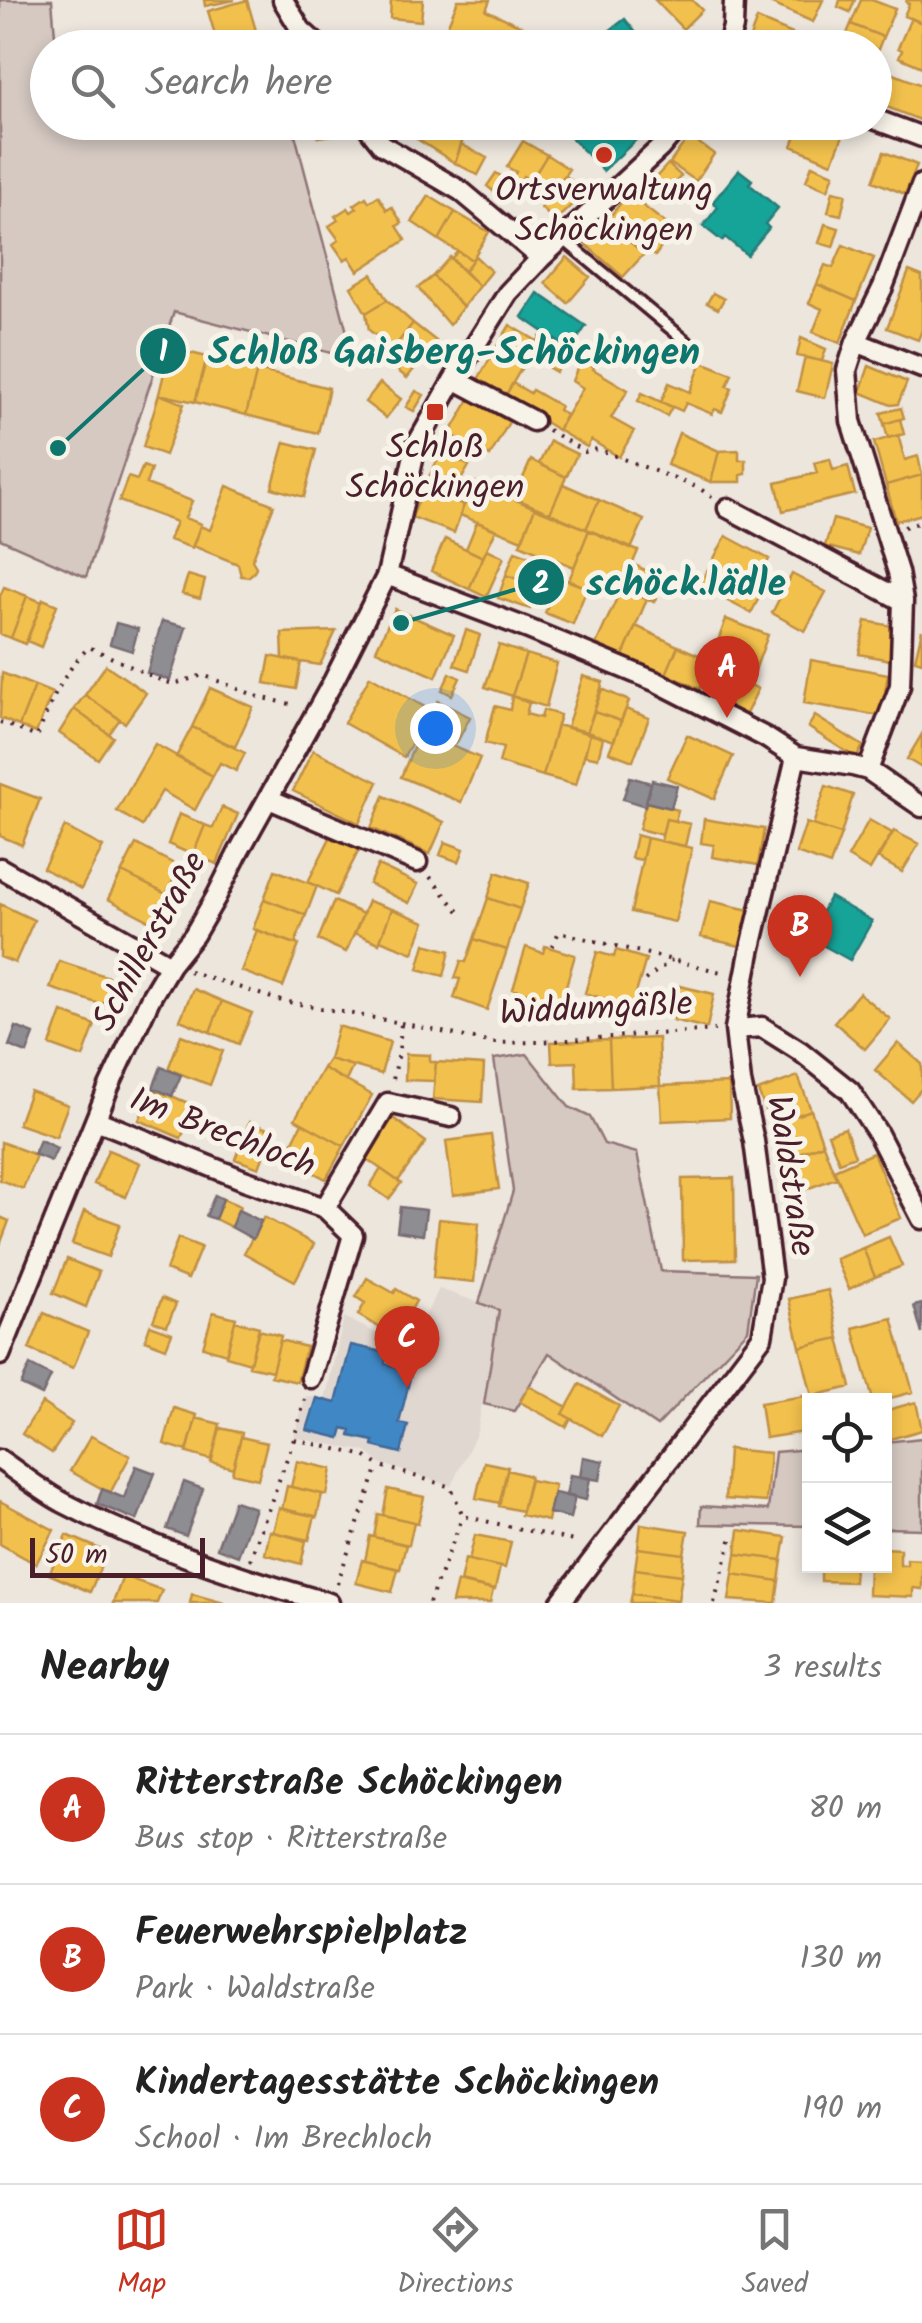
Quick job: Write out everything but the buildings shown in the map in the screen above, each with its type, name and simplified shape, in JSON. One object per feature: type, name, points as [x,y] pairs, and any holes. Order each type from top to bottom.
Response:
[{"type":"street","points":[[283,0],[301,30]]},
{"type":"street","points":[[732,30],[734,0]]},
{"type":"street","points":[[892,126],[922,138]]},
{"type":"street","points":[[378,140],[462,191],[541,258]]},
{"type":"street","name":"Schillerstraße","points":[[0,1355],[151,997],[194,935],[387,575],[416,446],[508,293],[667,140]]},
{"type":"street","points":[[868,770],[900,686],[903,601],[898,572],[850,421],[846,370],[922,184]]},
{"type":"street","points":[[856,342],[922,368]]},
{"type":"street","points":[[454,379],[534,421]]},
{"type":"street","points":[[728,508],[903,601]]},
{"type":"street","points":[[387,575],[657,682],[796,757],[868,770],[922,808]]},
{"type":"street","name":"Waldstraße","points":[[560,1603],[762,1337],[772,1278],[735,1029],[796,757]]},
{"type":"street","points":[[269,799],[418,862]]},
{"type":"street","points":[[0,868],[170,965]]},
{"type":"street","points":[[735,1029],[762,1028],[800,1051],[850,1090],[922,1219]]},
{"type":"street","points":[[388,1103],[451,1117]]},
{"type":"street","name":"Im Brechloch","points":[[325,1208],[388,1103]]},
{"type":"street","name":"Im Brechloch","points":[[96,1120],[325,1208],[354,1235],[312,1378]]},
{"type":"street","points":[[0,1460],[60,1502],[160,1547],[244,1579],[329,1603]]},
{"type":"lane","points":[[562,238],[688,342]]},
{"type":"path","points":[[534,421],[585,452],[597,449],[698,488],[728,508]]},
{"type":"path","points":[[0,722],[37,737],[56,690],[88,647],[162,681],[174,684],[203,675],[259,697],[318,710]]},
{"type":"path","points":[[418,862],[462,915]]},
{"type":"path","points":[[552,946],[559,932],[745,978]]},
{"type":"path","points":[[645,980],[672,960]]},
{"type":"path","name":"Widdumgäßle","points":[[170,965],[278,1000],[494,1043],[735,1029]]},
{"type":"path","points":[[388,1103],[401,1022]]},
{"type":"path","points":[[244,1579],[312,1378]]},
{"type":"path","points":[[294,1439],[366,1456],[378,1465],[451,1488],[464,1516],[429,1603]]},
{"type":"path","points":[[336,1585],[378,1465]]},
{"type":"path","points":[[464,1516],[573,1543],[608,1539]]},
{"type":"path","points":[[714,1603],[732,1537]]},
{"type":"shaded area","points":[[0,0],[52,0],[55,30],[30,30],[30,140],[296,140],[354,359],[174,312],[86,577],[0,539]]},
{"type":"shaded area","points":[[527,1054],[569,1107],[590,1117],[604,1144],[637,1153],[661,1271],[756,1274],[748,1330],[657,1426],[549,1353],[514,1411],[484,1404],[499,1310],[479,1303],[513,1191],[494,1059]]},
{"type":"shaded area","points":[[439,1289],[499,1309],[477,1432],[451,1486],[379,1463],[367,1452],[294,1437],[306,1396],[325,1400],[344,1317],[408,1349]]},
{"type":"shaded area","points":[[922,1438],[922,1529],[892,1528],[892,1441]]},
{"type":"shaded area","points":[[802,1450],[802,1526],[700,1524],[701,1506],[768,1510],[775,1452]]},
{"type":"place","name":"Ortsverwaltung Schöckingen","points":[[604,155]]},
{"type":"place","name":"Schloß Schöckingen","points":[[435,412]]},
{"type":"place","name":"Schloß Gaisberg-Schöckingen","points":[[58,448]]},
{"type":"place","name":"schöck.lädle","points":[[401,623]]},
{"type":"place","name":"Ritterstraße Schöckingen","points":[[727,718]]},
{"type":"place","name":"Feuerwehrspielplatz","points":[[800,977]]},
{"type":"place","name":"Kindertagesstätte Schöckingen","points":[[407,1388]]}]
